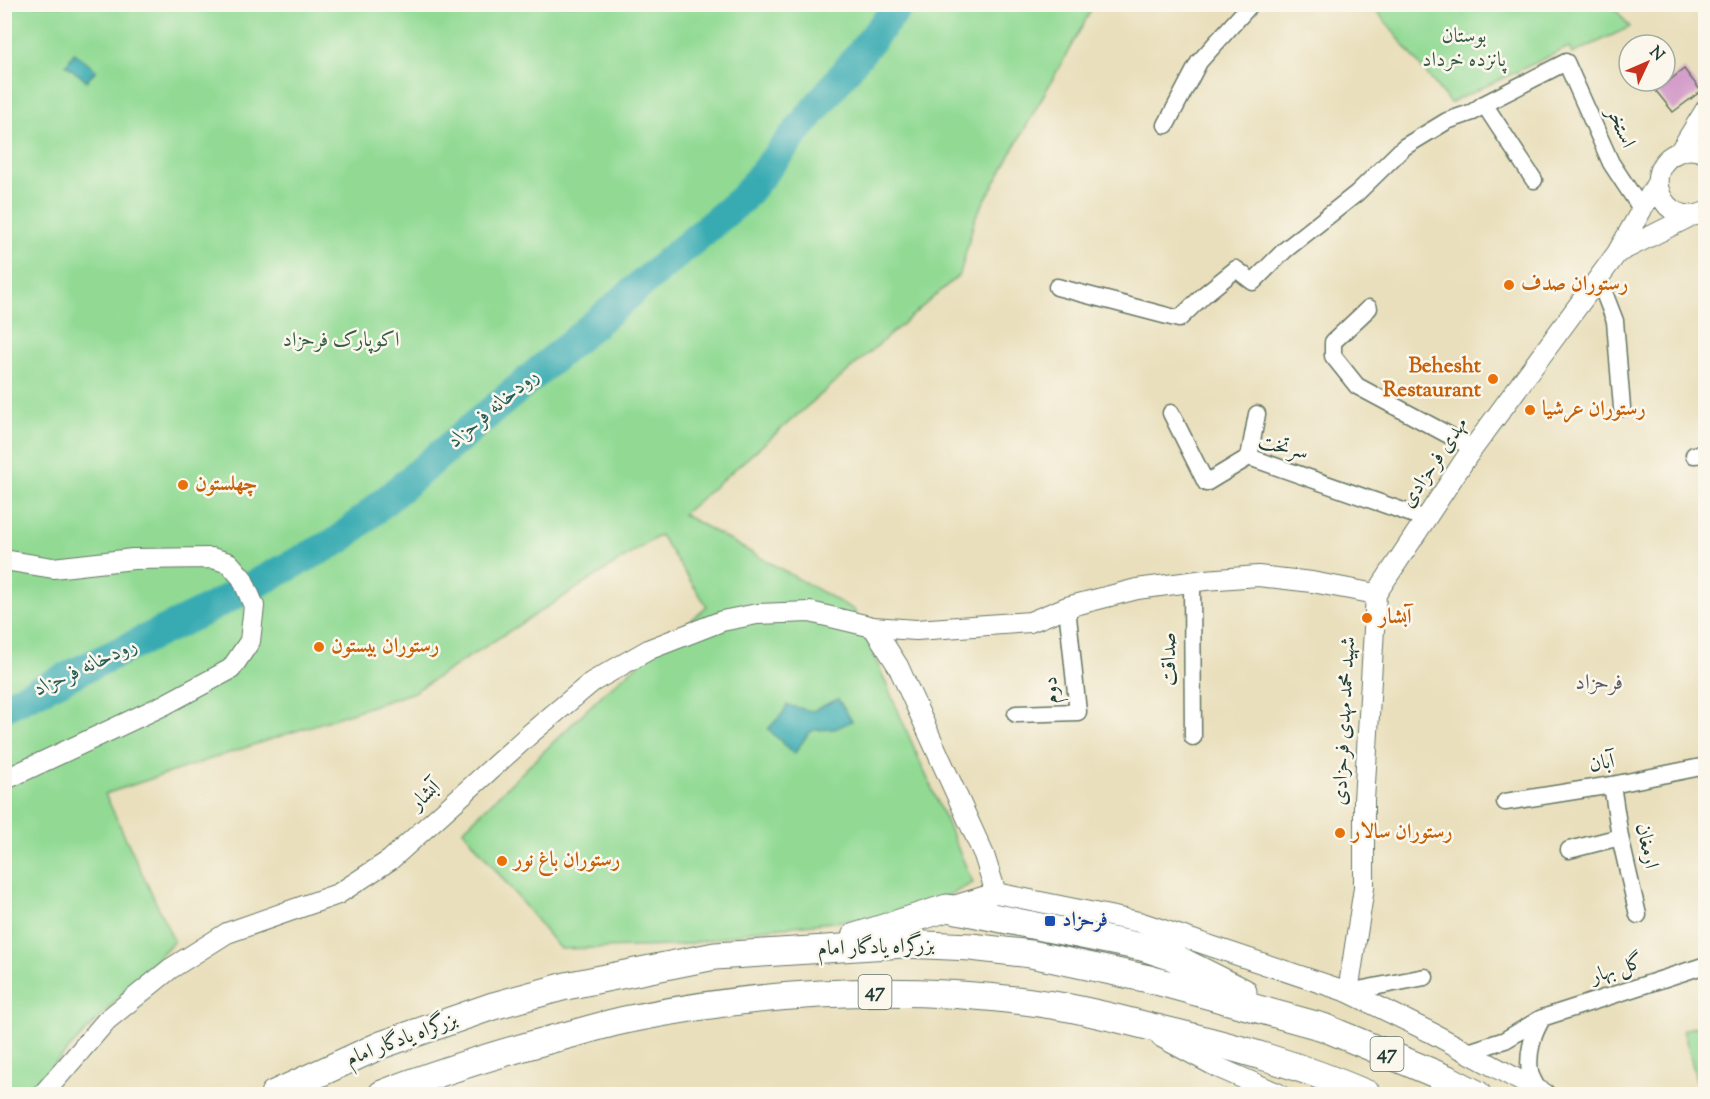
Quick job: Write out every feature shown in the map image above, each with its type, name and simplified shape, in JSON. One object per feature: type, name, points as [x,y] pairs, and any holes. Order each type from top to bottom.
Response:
[{"type":"highway","points":[[814,950],[947,908],[1142,946],[1173,957],[1294,1019]]},
{"type":"highway","name":"بزرگراه یادگار امام","points":[[274,1095],[381,1045],[493,1006],[566,986],[715,956],[904,944],[970,947],[1030,954],[1149,979],[1335,1032],[1450,1080],[1477,1095]]},
{"type":"highway","name":"بزرگراه یادگار امام","points":[[382,1095],[506,1051],[628,1019],[779,996],[863,991],[987,997],[1047,1004],[1138,1024],[1280,1060],[1367,1095]]},
{"type":"street","points":[[1166,125],[1199,62],[1251,4]]},
{"type":"street","name":"استخر","points":[[1484,104],[1566,62],[1611,163],[1641,210]]},
{"type":"street","points":[[1057,287],[1179,319],[1236,269],[1252,282],[1285,250],[1357,193],[1404,147],[1447,121],[1473,112],[1484,104],[1534,180]]},
{"type":"street","points":[[1680,151],[1706,109]]},
{"type":"street","points":[[1680,151],[1691,149],[1706,154]]},
{"type":"street","name":"مهدی فرحزادی","points":[[1376,594],[1473,448],[1617,253],[1657,183],[1663,163],[1680,151]]},
{"type":"street","points":[[1657,183],[1659,193],[1671,210],[1680,214],[1698,214]]},
{"type":"street","points":[[1617,253],[1698,214]]},
{"type":"street","points":[[1598,277],[1616,321],[1622,408]]},
{"type":"street","points":[[1369,308],[1333,342],[1332,356],[1358,386],[1473,448]]},
{"type":"street","name":"سرتخت","points":[[1171,412],[1206,483],[1249,458],[1426,519]]},
{"type":"street","points":[[1249,458],[1257,414]]},
{"type":"street","points":[[4,560],[53,568],[133,559],[212,558],[230,562],[242,578],[254,606],[250,641],[231,669],[164,705],[4,780]]},
{"type":"street","name":"آبشار","points":[[43,1095],[107,1020],[170,969],[227,933],[338,894],[390,860],[531,733],[592,682],[650,649],[722,621],[757,614],[810,612],[873,627],[916,630],[1030,622],[1067,607],[1137,589],[1191,581],[1258,576],[1312,582],[1376,594]]},
{"type":"street","name":"صداقت","points":[[1191,581],[1193,736]]},
{"type":"street","name":"شهید محمد مهدی فرحزادی","points":[[1348,992],[1364,888],[1364,801],[1376,594]]},
{"type":"street","name":"دوم","points":[[1016,714],[1078,712],[1067,607]]},
{"type":"street","points":[[873,627],[898,666],[984,855],[996,893]]},
{"type":"street","name":"آبان","points":[[1505,802],[1705,770]]},
{"type":"street","name":"ارمغان","points":[[1612,785],[1620,837],[1638,915]]},
{"type":"street","points":[[1569,850],[1620,837]]},
{"type":"street","points":[[947,908],[996,893],[1139,922],[1348,992],[1542,1092]]},
{"type":"street","name":"گل بهار","points":[[1468,1052],[1505,1040],[1542,1018],[1706,966]]},
{"type":"street","points":[[1348,992],[1425,978]]},
{"type":"street","points":[[1542,1018],[1534,1030],[1530,1072],[1542,1092]]},
{"type":"street","points":[[1138,1024],[1217,1067],[1270,1092]]},
{"type":"green space","name":"اکوپارک فرحزاد","points":[[5,5],[1094,5],[975,218],[960,274],[683,514],[854,610],[973,883],[940,900],[873,918],[755,930],[673,946],[560,949],[463,830],[603,694],[707,606],[660,535],[414,692],[105,794],[174,941],[35,1084],[13,1094],[5,1094]]},
{"type":"green space","name":"بوستان پانزده خرداد","points":[[1372,5],[1612,5],[1630,27],[1572,54],[1569,47],[1450,103]]},
{"type":"green space","points":[[1705,1024],[1705,1083],[1698,1085],[1683,1030]]},
{"type":"water","points":[[74,53],[96,70],[87,81],[66,65]]},
{"type":"water","points":[[838,699],[852,721],[835,729],[814,730],[808,734],[794,754],[768,729],[783,713],[787,705],[812,711]]},
{"type":"building","points":[[1684,69],[1701,91],[1673,112],[1658,93],[1677,93],[1677,74]]},
{"type":"waterway","name":"رودخانه فرحزاد","points":[[4,707],[200,613],[339,540],[742,199],[900,4]]},
{"type":"place","name":"رستوران صدف","points":[[1509,285]]},
{"type":"place","name":"Behesht Restaurant","points":[[1493,379]]},
{"type":"place","name":"رستوران عرشیا","points":[[1530,410]]},
{"type":"place","name":"چهلستون","points":[[183,485]]},
{"type":"place","name":"آبشار","points":[[1367,618]]},
{"type":"place","name":"رستوران بیستون","points":[[319,647]]},
{"type":"place","name":"رستوران سالار","points":[[1340,833]]},
{"type":"place","name":"رستوران باغ نور","points":[[502,861]]},
{"type":"place","name":"فرحزاد","points":[[1050,921]]},
{"type":"district","name":"فرحزاد","points":[[1599,684]]}]
